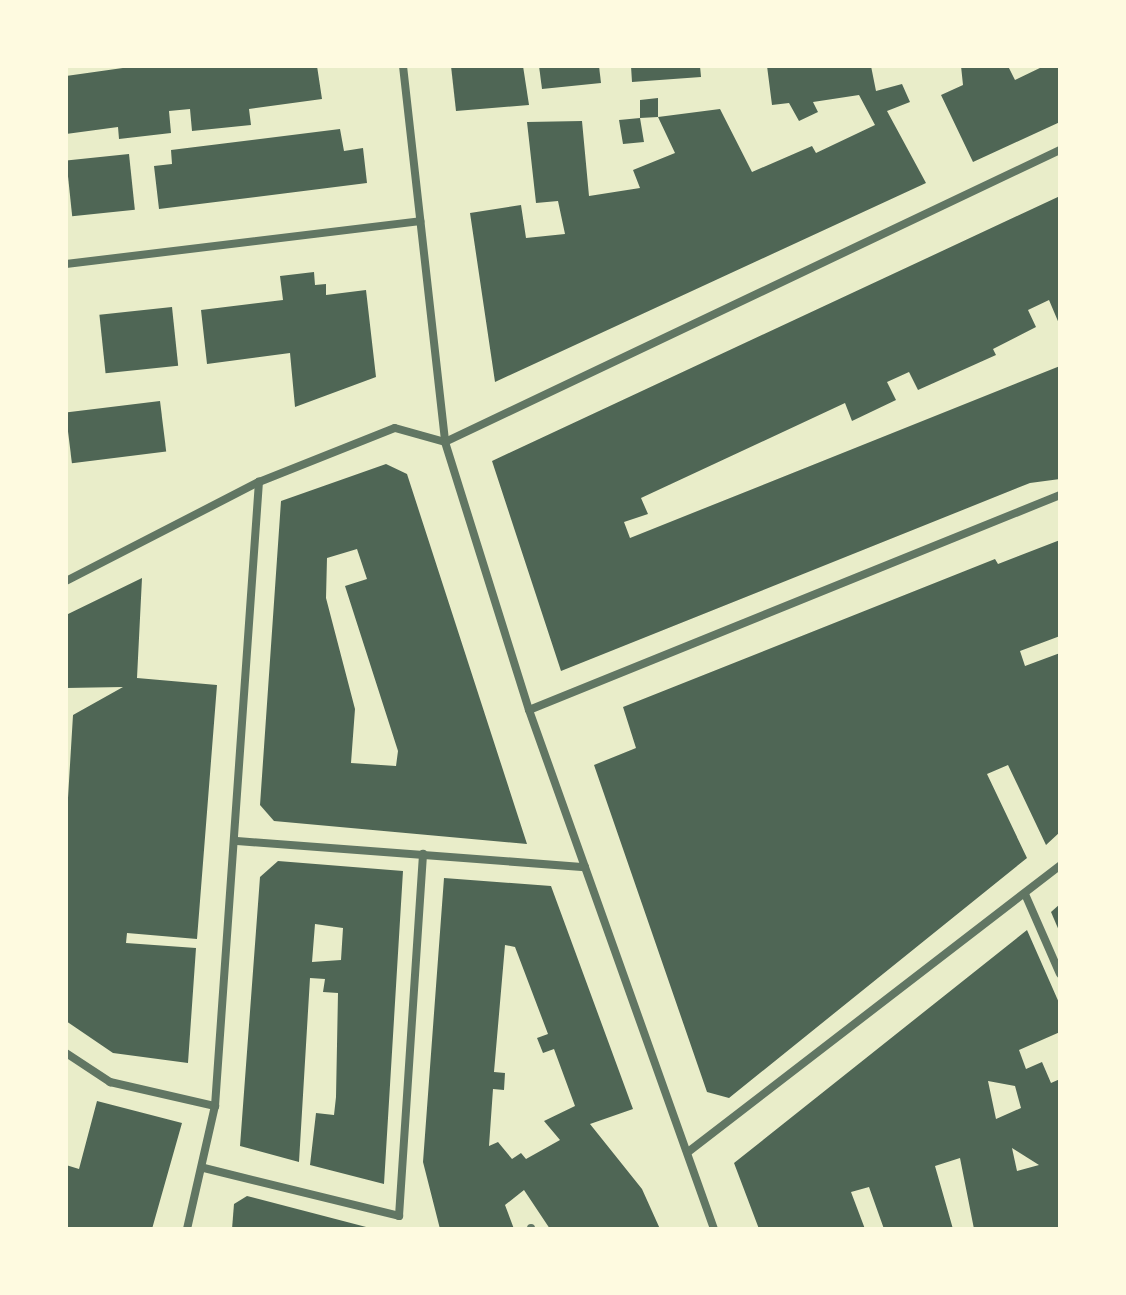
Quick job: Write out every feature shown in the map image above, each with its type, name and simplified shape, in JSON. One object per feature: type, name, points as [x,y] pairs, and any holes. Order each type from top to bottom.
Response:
[{"type":"street","points":[[403,66],[445,442],[529,710],[714,1229]]},
{"type":"street","points":[[66,581],[259,482],[395,428],[445,442],[1060,150]]},
{"type":"street","points":[[66,264],[420,221]]},
{"type":"street","points":[[187,1229],[204,1168],[215,1106],[237,841],[259,482]]},
{"type":"street","points":[[529,710],[1060,495]]},
{"type":"street","points":[[237,841],[585,867]]},
{"type":"street","points":[[204,1168],[399,1216],[423,854]]},
{"type":"street","points":[[688,1152],[1060,866]]},
{"type":"street","points":[[1025,894],[1060,974]]},
{"type":"street","points":[[66,1053],[110,1082],[215,1106]]},
{"type":"building","points":[[137,66],[317,66],[322,99],[249,109],[251,125],[192,131],[190,109],[169,111],[171,133],[119,139],[118,127],[66,134],[66,76]]},
{"type":"building","points":[[451,66],[523,66],[529,105],[456,111]]},
{"type":"building","points":[[539,66],[599,66],[601,83],[542,89]]},
{"type":"building","points":[[631,66],[700,66],[701,77],[632,82]]},
{"type":"building","points":[[767,66],[871,66],[876,91],[902,84],[910,102],[887,111],[926,183],[495,382],[470,213],[521,205],[526,238],[565,234],[558,201],[536,203],[527,122],[582,121],[589,196],[640,188],[633,170],[675,153],[658,117],[720,109],[752,172],[812,146],[816,153],[875,125],[859,95],[813,102],[818,112],[799,121],[789,103],[772,105]]},
{"type":"building","points":[[961,66],[1008,66],[1015,80],[1044,66],[1060,66],[1060,122],[973,162],[941,95],[963,85]]},
{"type":"building","points":[[658,98],[658,117],[640,118],[640,100]]},
{"type":"building","points":[[640,118],[644,142],[623,144],[619,120]]},
{"type":"building","points":[[340,129],[344,151],[363,148],[367,183],[159,209],[154,166],[172,164],[171,150]]},
{"type":"building","points":[[129,154],[135,210],[72,216],[66,161]]},
{"type":"building","points":[[1060,196],[1060,326],[1049,300],[1028,310],[1036,327],[993,349],[996,355],[918,390],[909,372],[887,382],[896,400],[852,421],[845,403],[641,498],[648,514],[624,522],[630,538],[1060,366],[1060,479],[1030,483],[561,671],[492,461]]},
{"type":"building","points":[[314,272],[315,285],[326,284],[326,295],[366,290],[376,377],[295,407],[290,353],[207,364],[201,310],[283,300],[280,276]]},
{"type":"building","points":[[172,307],[178,366],[106,373],[99,315]]},
{"type":"building","points":[[160,401],[166,452],[72,463],[66,413]]},
{"type":"building","points":[[386,464],[407,474],[527,844],[274,821],[260,805],[281,501]],"holes":[[[357,549],[367,579],[345,586],[398,751],[396,766],[351,763],[355,709],[326,598],[327,558]]]},
{"type":"building","points":[[1060,540],[1060,636],[1020,651],[1025,666],[1060,653],[1060,832],[1046,845],[1008,765],[987,774],[1027,858],[729,1098],[707,1092],[594,765],[636,748],[623,707],[995,559],[998,564]]},
{"type":"building","points":[[142,578],[137,678],[217,685],[197,939],[127,933],[126,943],[196,948],[188,1063],[113,1053],[66,1021],[66,831],[73,715],[123,687],[66,688],[66,615]]},
{"type":"building","points":[[278,861],[403,871],[384,1184],[310,1165],[316,1113],[334,1115],[336,1097],[338,993],[323,992],[325,979],[310,978],[299,1162],[240,1146],[260,877]],"holes":[[[315,924],[343,928],[341,960],[312,962]]]},
{"type":"building","points":[[444,878],[551,886],[633,1109],[590,1124],[642,1189],[660,1229],[550,1229],[524,1190],[505,1205],[514,1229],[440,1229],[423,1162]],"holes":[[[505,945],[515,947],[548,1034],[537,1038],[543,1053],[554,1049],[575,1106],[544,1121],[560,1140],[526,1159],[521,1153],[512,1159],[498,1142],[489,1146],[493,1089],[504,1090],[505,1073],[494,1072]]]},
{"type":"building","points":[[1060,904],[1060,933],[1051,912]]},
{"type":"building","points":[[1027,930],[1060,1005],[1060,1032],[1019,1050],[1026,1069],[1042,1062],[1051,1083],[1060,1079],[1060,1229],[974,1229],[960,1158],[935,1166],[953,1229],[884,1229],[869,1187],[851,1192],[865,1229],[759,1229],[734,1163]],"holes":[[[988,1081],[1015,1086],[1021,1108],[996,1119]],[[1012,1148],[1039,1165],[1017,1171]]]},
{"type":"building","points":[[97,1101],[182,1123],[152,1229],[66,1229],[66,1165],[79,1169]]},
{"type":"building","points":[[247,1196],[370,1229],[232,1229],[234,1204]]}]
